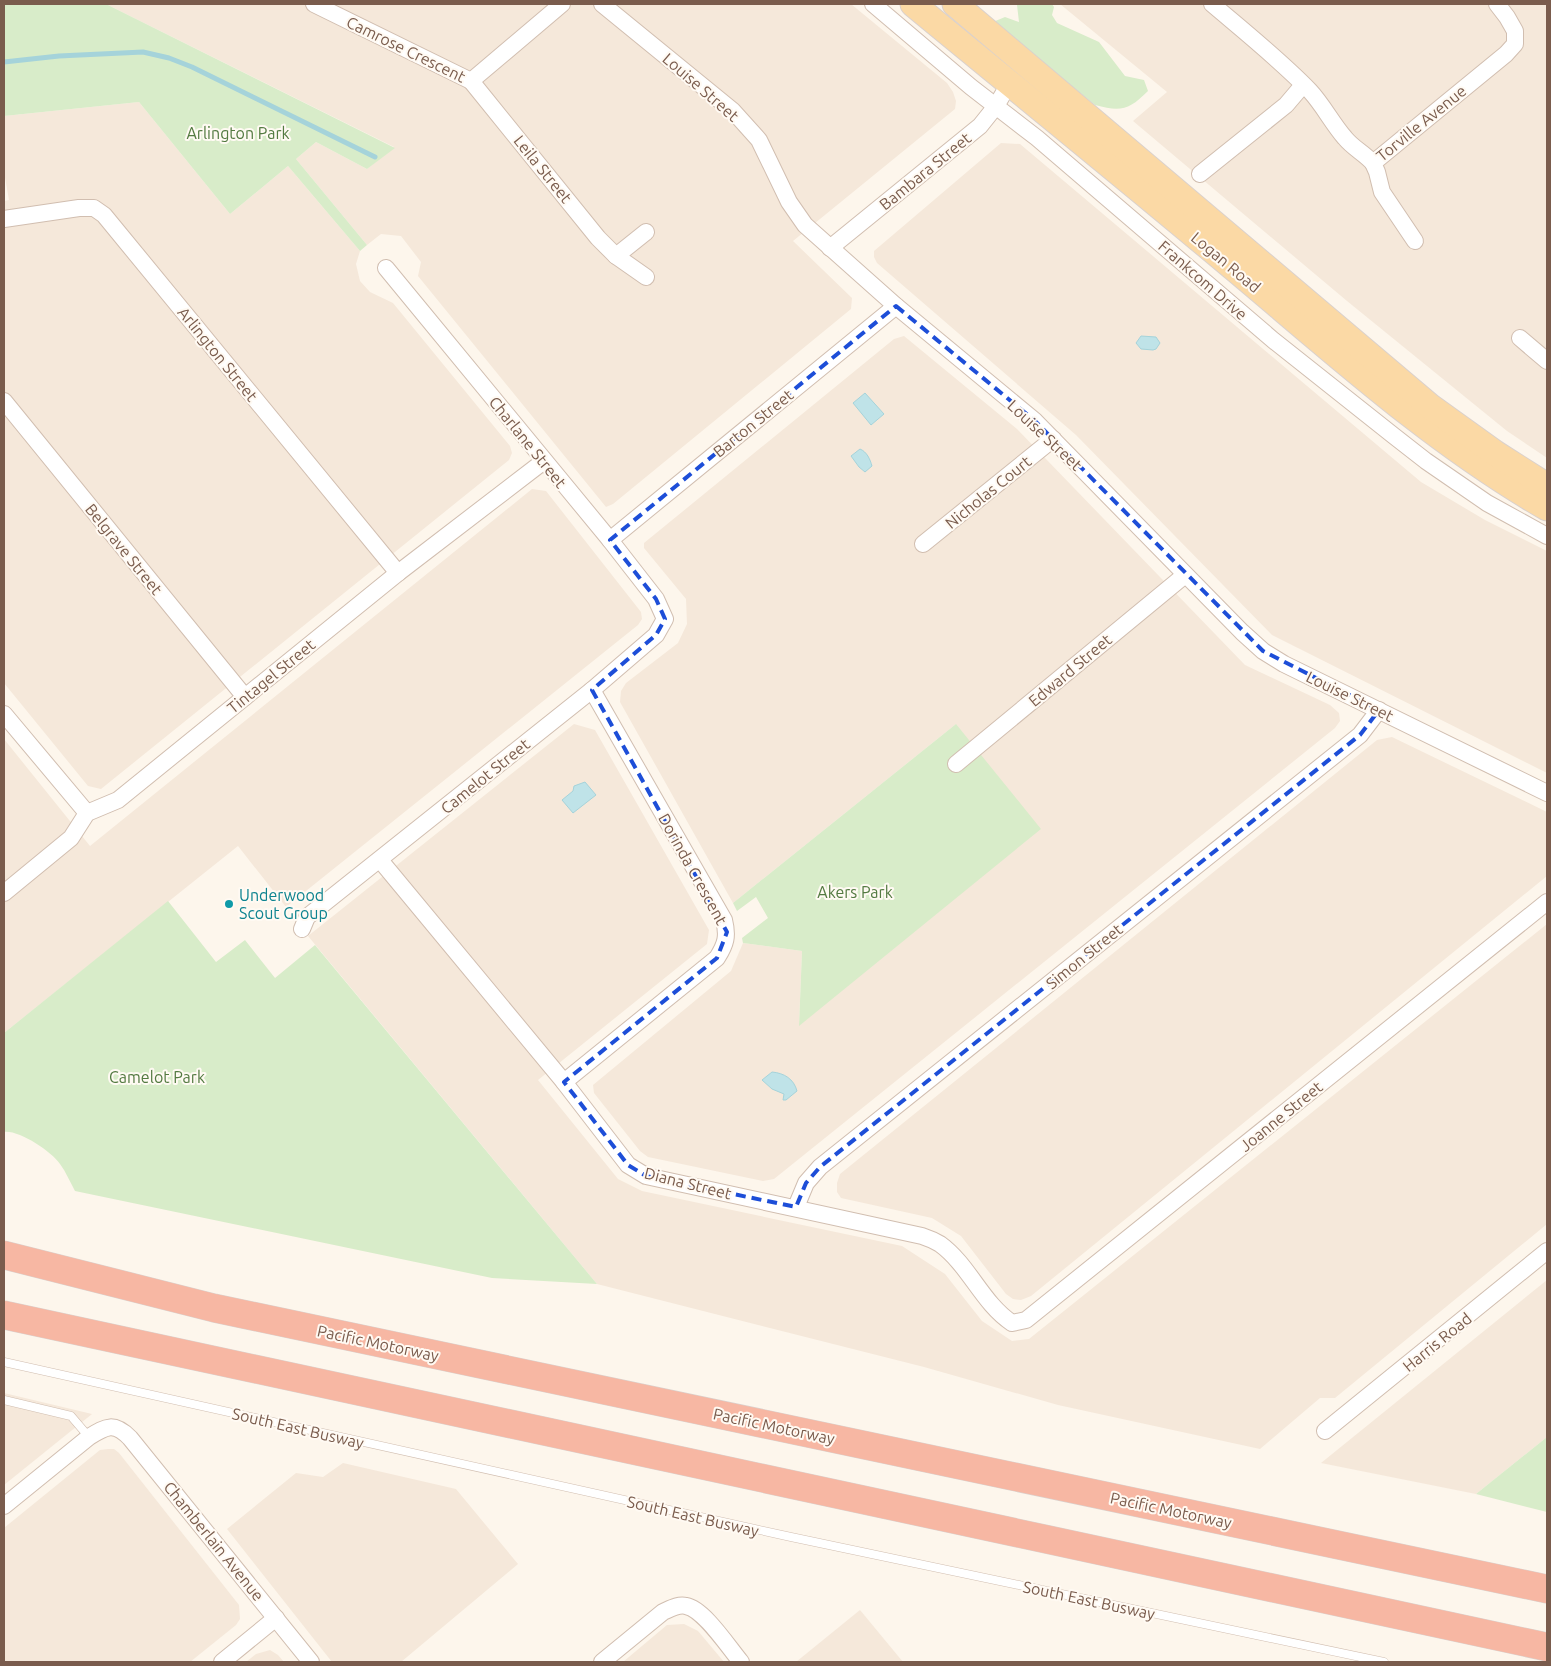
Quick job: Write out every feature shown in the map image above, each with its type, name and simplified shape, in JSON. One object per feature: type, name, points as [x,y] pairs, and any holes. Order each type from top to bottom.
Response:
[{"type":"highway","name":"Pacific Motorway","points":[[4,1255],[214,1308],[1547,1589]]},
{"type":"highway","points":[[4,1315],[1547,1647]]},
{"type":"main road","name":"Logan Road","points":[[913,4],[1419,422],[1493,475],[1547,508]]},
{"type":"main road","name":"Logan Road","points":[[955,4],[1430,406],[1495,453],[1547,486]]},
{"type":"street","name":"Camrose Crescent","points":[[314,4],[471,81],[562,4]]},
{"type":"street","name":"Louise Street","points":[[602,4],[733,111],[759,140],[789,202],[806,225],[896,306],[1034,421],[1185,575],[1263,651],[1284,664],[1547,793]]},
{"type":"street","name":"Frankcom Drive","points":[[873,4],[1067,163],[1266,335],[1434,466],[1487,503],[1547,536]]},
{"type":"street","name":"Torville Avenue","points":[[1212,4],[1303,84],[1312,93],[1344,137],[1354,148],[1366,155],[1373,163],[1506,54],[1515,44],[1515,31],[1507,16],[1496,4]]},
{"type":"street","name":"Leila Street","points":[[471,81],[598,238],[616,256],[646,277]]},
{"type":"street","name":"Bambara Street","points":[[830,248],[970,134],[996,106],[1010,84]]},
{"type":"street","points":[[1200,174],[1286,104],[1303,84]]},
{"type":"street","points":[[1373,163],[1382,192],[1415,241]]},
{"type":"street","name":"Arlington Street","points":[[4,219],[79,208],[94,208],[104,214],[398,573]]},
{"type":"street","points":[[616,256],[646,232]]},
{"type":"street","name":"Charlane Street","points":[[386,268],[610,540],[656,599],[665,619]]},
{"type":"street","name":"Barton Street","points":[[610,540],[896,306]]},
{"type":"street","points":[[1520,338],[1547,361]]},
{"type":"street","name":"Belgrave Street","points":[[4,401],[245,697]]},
{"type":"street","name":"Nicholas Court","points":[[924,544],[1053,439]]},
{"type":"street","name":"Tintagel Street","points":[[87,813],[118,800],[398,573],[544,461]]},
{"type":"street","name":"Edward Street","points":[[956,764],[1185,575]]},
{"type":"street","name":"Camelot Street","points":[[302,929],[307,917],[592,690],[656,635],[665,619]]},
{"type":"street","name":"Dorinda Crescent","points":[[564,1082],[717,958],[725,945],[727,932],[724,920],[592,690]]},
{"type":"street","name":"Simon Street","points":[[796,1208],[806,1183],[820,1167],[1360,735],[1379,710]]},
{"type":"street","points":[[4,714],[87,813],[71,838],[4,893]]},
{"type":"street","name":"Diana Street","points":[[380,860],[564,1082],[628,1165],[646,1176],[922,1236],[939,1243],[953,1256],[1000,1315],[1012,1322]]},
{"type":"street","name":"Joanne Street","points":[[1012,1322],[1026,1320],[1547,902]]},
{"type":"street","name":"Harris Road","points":[[1325,1431],[1547,1251]]},
{"type":"street","name":"Chamberlain Avenue","points":[[89,1437],[101,1429],[112,1426],[123,1431],[130,1438],[312,1662]]},
{"type":"street","points":[[4,1506],[89,1437]]},
{"type":"street","points":[[602,1662],[663,1612],[685,1605],[703,1616],[741,1662]]},
{"type":"street","points":[[222,1662],[276,1618]]},
{"type":"lane","name":"South East Busway","points":[[4,1362],[791,1537],[1384,1662]]},
{"type":"lane","points":[[4,1400],[71,1416],[89,1437]]},
{"type":"highlighted area","points":[[896,306],[1035,421],[1263,651],[1379,710],[1360,735],[820,1167],[806,1183],[796,1207],[646,1176],[628,1165],[564,1082],[717,958],[727,932],[592,690],[656,635],[665,619],[656,599],[610,540]]},
{"type":"shaded area","points":[[106,4],[851,4],[947,83],[956,101],[955,109],[793,241],[852,298],[851,309],[613,504],[606,507],[418,276],[421,262],[401,236],[381,234],[367,245],[296,159],[316,142],[367,169],[394,147]]},
{"type":"shaded area","points":[[1060,4],[1547,4],[1547,458],[1507,431],[1347,301],[1133,121],[1167,92]]},
{"type":"shaded area","points":[[139,102],[230,214],[288,166],[360,251],[356,264],[360,281],[370,292],[393,303],[510,446],[512,453],[509,460],[101,789],[88,786],[4,683],[4,201],[9,200],[4,172],[4,116]]},
{"type":"shaded area","points":[[1001,143],[1020,144],[1421,482],[1485,520],[1547,551],[1547,773],[1272,635],[1076,435],[877,263],[874,251]]},
{"type":"shaded area","points":[[904,336],[1017,429],[1245,665],[1330,705],[1339,713],[1340,721],[1335,728],[774,1179],[763,1181],[648,1157],[640,1151],[594,1093],[593,1085],[731,971],[743,943],[802,951],[799,1025],[956,724],[733,903],[620,702],[621,691],[626,683],[678,643],[687,624],[686,599],[644,548],[644,543],[894,339]]},
{"type":"shaded area","points":[[532,489],[546,491],[641,612],[642,619],[638,625],[286,907],[238,846],[4,1033],[4,739],[90,846]]},
{"type":"shaded area","points":[[574,724],[595,730],[709,930],[707,944],[538,1080],[618,1179],[642,1191],[902,1246],[945,1274],[982,1321],[1012,1341],[1029,1339],[1547,924],[1547,1224],[1335,1398],[1320,1398],[1260,1449],[1058,1405],[924,1367],[597,1284],[308,936]]},
{"type":"shaded area","points":[[1392,737],[1547,812],[1547,876],[1031,1296],[1021,1300],[1013,1299],[1006,1294],[961,1236],[932,1218],[841,1198],[837,1192],[840,1174],[1377,740]]},
{"type":"shaded area","points":[[1547,1280],[1547,1437],[1476,1494],[1321,1463]]},
{"type":"shaded area","points":[[4,1393],[92,1414],[4,1485]]},
{"type":"shaded area","points":[[114,1449],[119,1453],[239,1605],[240,1619],[236,1625],[190,1662],[4,1662],[4,1528],[100,1450]]},
{"type":"shaded area","points":[[343,1463],[456,1489],[518,1564],[401,1662],[332,1662],[227,1529],[296,1473],[323,1477]]},
{"type":"shaded area","points":[[860,1610],[903,1662],[796,1662]]},
{"type":"shaded area","points":[[684,1624],[698,1631],[724,1662],[623,1662],[667,1625]]},
{"type":"shaded area","points":[[270,1650],[284,1662],[246,1662],[256,1654]]},
{"type":"green space","name":"Arlington Park","points":[[4,4],[106,4],[395,148],[367,169],[316,142],[296,159],[367,245],[360,251],[288,166],[230,214],[139,102],[4,116]]},
{"type":"green space","points":[[1015,4],[1052,4],[1054,7],[1052,15],[1057,23],[1099,42],[1125,76],[1144,80],[1148,91],[1130,106],[1124,108],[1118,109],[1095,105],[993,22],[1005,17],[1019,22],[1017,5]]},
{"type":"green space","name":"Akers Park","points":[[956,724],[1041,829],[799,1026],[802,951],[743,943],[742,938],[768,918],[756,897],[737,911],[733,903]]},
{"type":"green space","name":"Camelot Park","points":[[168,901],[216,962],[245,940],[275,978],[315,945],[597,1284],[492,1278],[75,1191],[62,1167],[50,1153],[18,1134],[4,1132],[4,1033]]},
{"type":"green space","points":[[1547,1437],[1547,1512],[1476,1494]]},
{"type":"water","points":[[1141,336],[1156,337],[1160,343],[1153,350],[1141,349],[1136,343]]},
{"type":"water","points":[[865,393],[884,414],[871,425],[853,403]]},
{"type":"water","points":[[860,449],[868,456],[872,466],[865,472],[851,456]]},
{"type":"water","points":[[585,782],[596,795],[573,813],[562,800],[573,791],[574,786]]},
{"type":"water","points":[[772,1072],[788,1077],[794,1083],[797,1091],[786,1100],[783,1100],[784,1094],[772,1089],[762,1080]]},
{"type":"waterway","points":[[4,62],[59,56],[143,52],[169,58],[192,67],[375,157]]},
{"type":"place","name":"Underwood Scout Group","points":[[229,904]]}]
